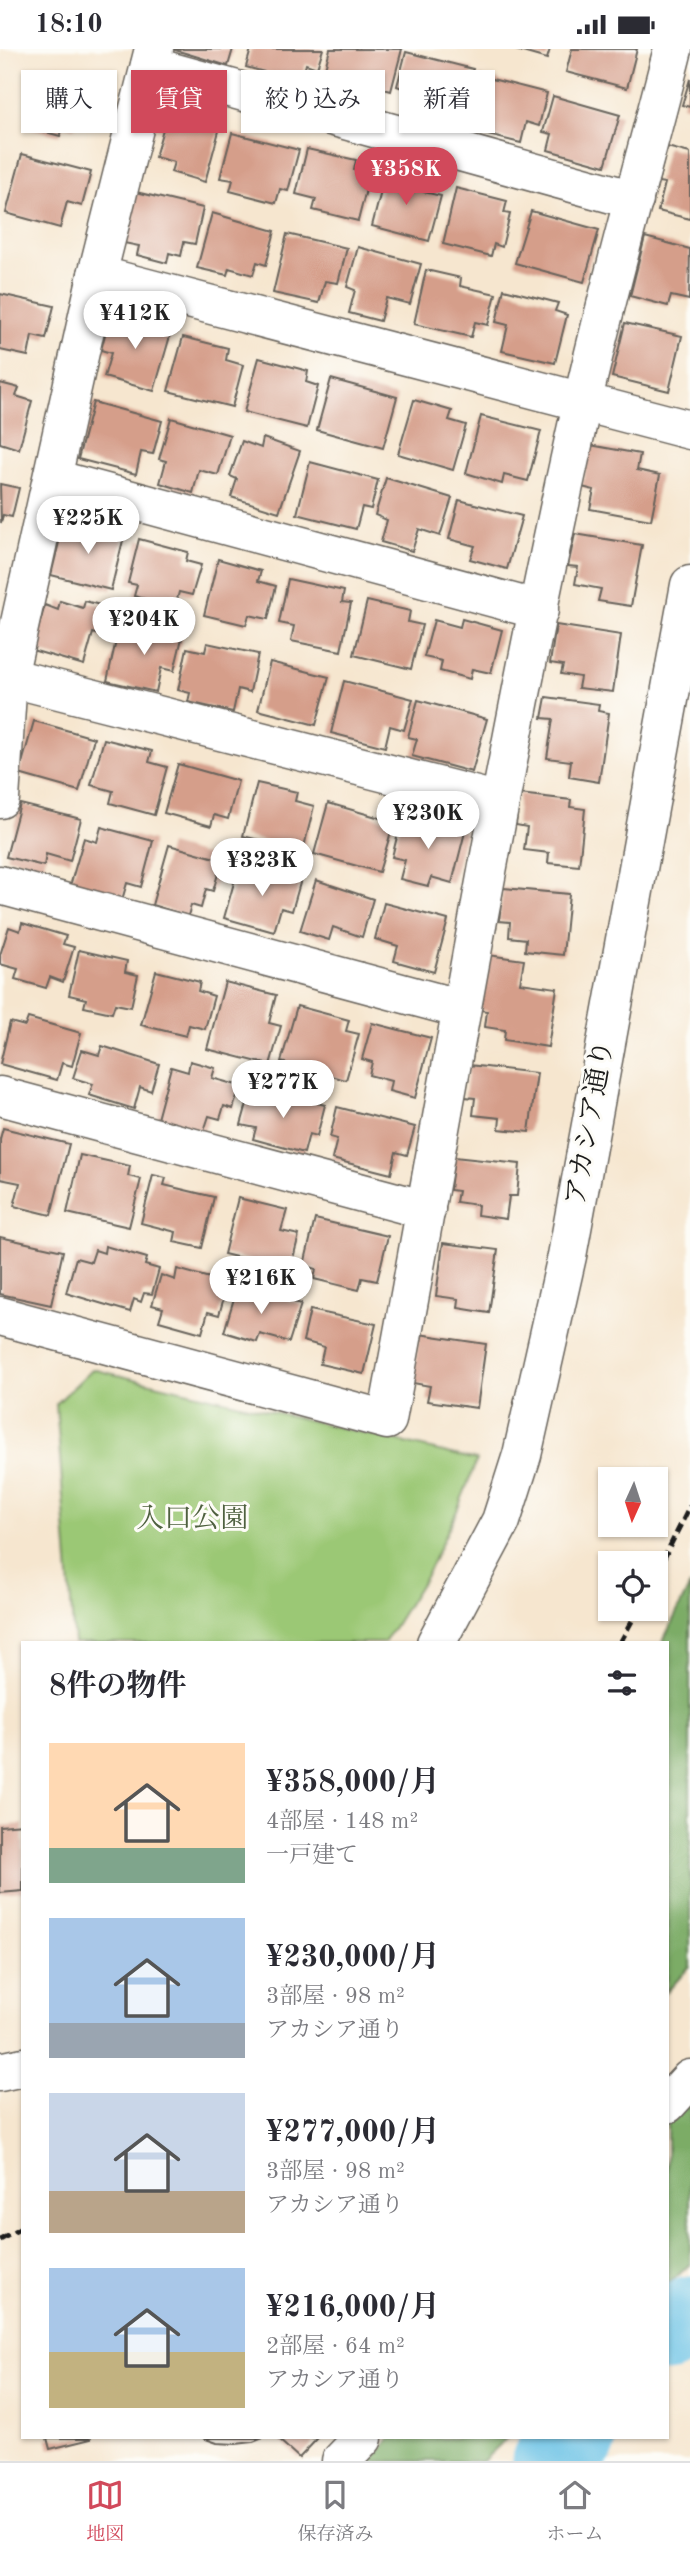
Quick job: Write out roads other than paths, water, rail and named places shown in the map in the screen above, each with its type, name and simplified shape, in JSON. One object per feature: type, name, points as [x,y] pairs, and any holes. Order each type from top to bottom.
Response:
[{"type":"street","points":[[0,1315],[387,1420],[461,1009],[539,610],[583,401],[673,49]]},
{"type":"street","points":[[0,799],[8,677],[54,479],[97,275],[152,58],[634,200]]},
{"type":"street","points":[[97,275],[690,430]]},
{"type":"street","points":[[54,479],[539,610]]},
{"type":"street","name":"アカシア通り","points":[[437,1641],[501,1521],[522,1455],[567,1256],[690,585]]},
{"type":"street","points":[[8,677],[500,802]]},
{"type":"street","points":[[0,885],[461,1009]]},
{"type":"street","points":[[0,1096],[426,1210]]},
{"type":"street","points":[[0,2072],[21,2067]]},
{"type":"street","points":[[669,2102],[690,2079]]},
{"type":"street","points":[[341,2461],[362,2439]]},
{"type":"waterway","points":[[669,2333],[690,2314]]},
{"type":"waterway","points":[[549,2461],[579,2439]]},
{"type":"railway","points":[[668,1551],[690,1506]]},
{"type":"railway","points":[[621,1641],[632,1621]]},
{"type":"railway","points":[[0,2240],[21,2228]]},
{"type":"park label","name":"入口公園","points":[[192,1520]]}]
